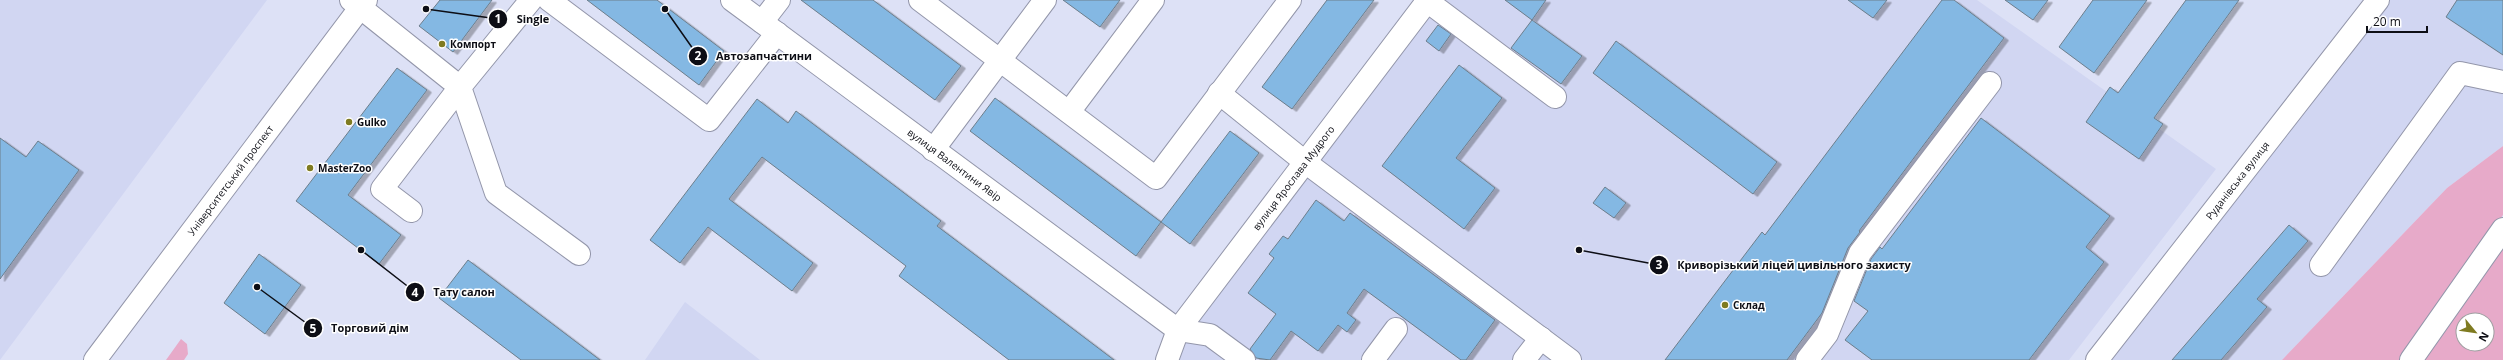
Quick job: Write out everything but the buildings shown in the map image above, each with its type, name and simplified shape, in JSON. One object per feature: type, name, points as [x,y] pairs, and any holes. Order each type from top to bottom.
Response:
[{"type":"street","points":[[411,211],[382,189],[460,87],[531,0]]},
{"type":"street","points":[[549,0],[709,120],[769,28],[778,0]]},
{"type":"street","name":"вулиця Валентини Явір","points":[[732,0],[1178,330]]},
{"type":"street","points":[[920,0],[1156,178],[1290,0]]},
{"type":"street","points":[[933,150],[1046,0]]},
{"type":"street","points":[[1069,112],[1153,0]]},
{"type":"street","points":[[1428,0],[1555,97]]},
{"type":"street","name":"вулиця Ярослава Мудрого","points":[[1167,360],[1178,330],[1428,0]]},
{"type":"street","name":"Руданівська вулиця","points":[[2097,360],[2378,0]]},
{"type":"street","points":[[359,2],[460,87],[496,193],[579,254]]},
{"type":"street","name":"Університетський проспект","points":[[95,360],[359,2]]},
{"type":"street","points":[[2321,265],[2460,73],[2503,82]]},
{"type":"street","points":[[1807,360],[1827,334],[1860,253],[1990,83]]},
{"type":"street","points":[[1219,93],[1305,162],[1570,360]]},
{"type":"street","points":[[2411,360],[2503,229]]},
{"type":"street","points":[[1373,360],[1396,329]]},
{"type":"street","points":[[1178,330],[1210,336],[1244,360]]},
{"type":"street","points":[[1524,360],[1540,338]]},
{"type":"shaded area","points":[[0,0],[267,0],[0,360]]},
{"type":"shaded area","points":[[1428,0],[1977,0],[2216,169],[2069,360],[1167,360]]},
{"type":"shaded area","points":[[2386,0],[2503,0],[2503,146],[2447,188],[2282,360],[2104,360]]},
{"type":"shaded area","points":[[2503,146],[2503,215],[2401,360],[2282,360],[2447,188]]},
{"type":"shaded area","points":[[2503,246],[2503,360],[2423,360],[2455,314],[2455,352],[2495,352],[2495,312],[2457,312]]},
{"type":"shaded area","points":[[685,302],[760,360],[645,360]]},
{"type":"shaded area","points":[[181,339],[187,344],[188,354],[184,360],[166,360]]},
{"type":"place","name":"Single","points":[[426,9]]},
{"type":"place","name":"Автозапчастини","points":[[665,9]]},
{"type":"place","name":"Компорт","points":[[442,44]]},
{"type":"place","name":"Gulko","points":[[349,122]]},
{"type":"place","name":"MasterZoo","points":[[310,168]]},
{"type":"place","name":"Тату салон","points":[[361,250]]},
{"type":"place","name":"Криворізький ліцей цивільного захисту","points":[[1579,250]]},
{"type":"place","name":"Торговий дім","points":[[257,287]]},
{"type":"place","name":"Склад","points":[[1725,305]]}]
